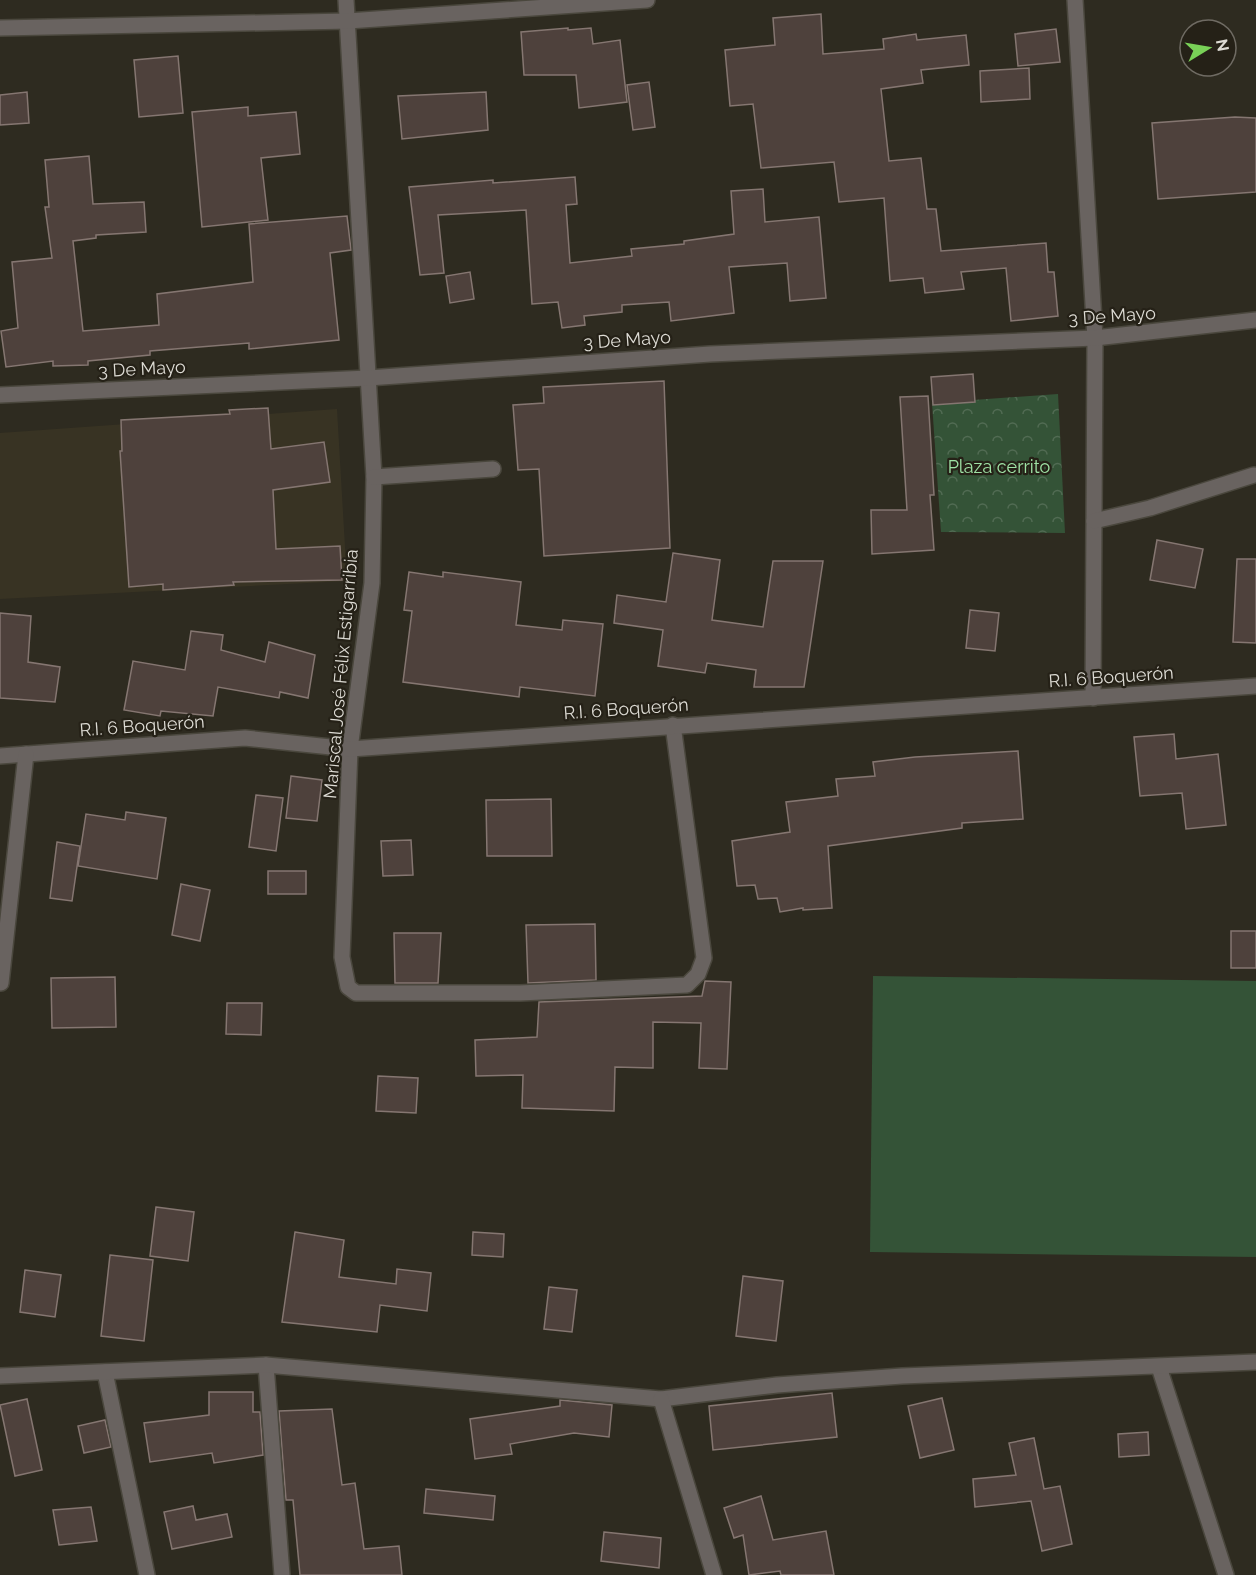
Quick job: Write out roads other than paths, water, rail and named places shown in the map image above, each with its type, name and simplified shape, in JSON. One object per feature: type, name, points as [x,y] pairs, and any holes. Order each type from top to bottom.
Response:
[{"type":"street","name":"Mariscal José Félix Estigarribia","points":[[346,0],[374,477],[372,583],[350,749],[342,957],[348,987],[356,993],[520,993],[687,985],[698,974],[704,958],[673,725]]},
{"type":"street","points":[[0,28],[348,21],[647,0]]},
{"type":"street","points":[[1075,0],[1095,338],[1093,698]]},
{"type":"street","name":"3 De Mayo","points":[[0,395],[368,378],[710,354],[1095,338],[1256,320]]},
{"type":"street","points":[[374,477],[493,469]]},
{"type":"street","points":[[1094,521],[1150,508],[1254,476]]},
{"type":"street","name":"R.I. 6 Boquerón","points":[[0,756],[245,738],[350,749],[1256,686]]},
{"type":"street","points":[[2,983],[26,754]]},
{"type":"street","points":[[0,1376],[266,1365],[662,1399],[777,1385],[902,1376],[1256,1362]]},
{"type":"street","points":[[266,1365],[282,1575]]},
{"type":"street","points":[[1158,1367],[1227,1575]]},
{"type":"street","points":[[105,1372],[147,1575]]},
{"type":"street","points":[[662,1399],[714,1575]]},
{"type":"park label","name":"Plaza cerrito","points":[[999,467]]}]
